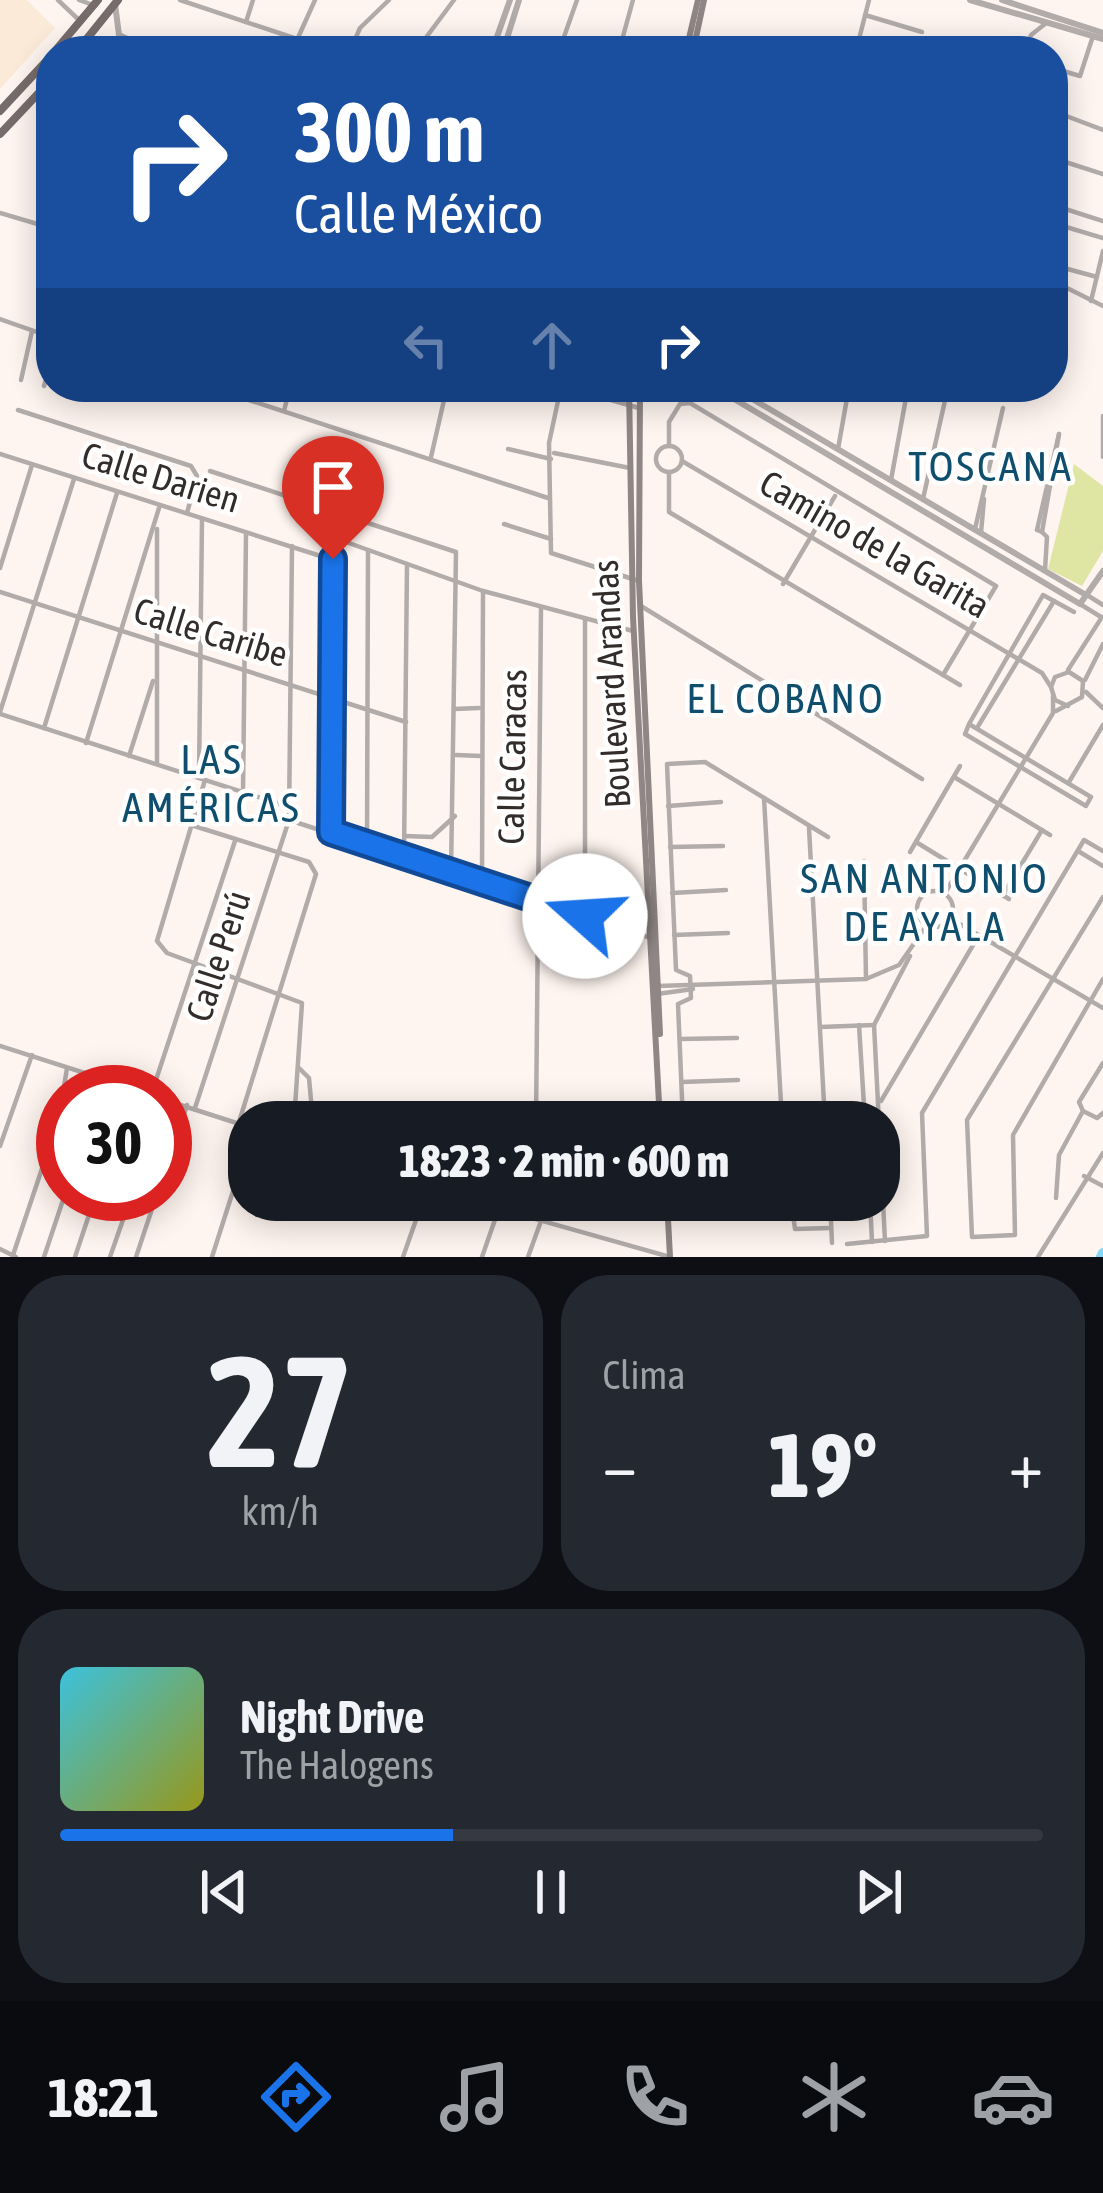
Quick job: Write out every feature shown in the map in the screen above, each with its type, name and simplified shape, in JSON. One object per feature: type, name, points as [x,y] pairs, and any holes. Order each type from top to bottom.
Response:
[{"type":"main road","points":[[693,36],[701,0]]},
{"type":"main road","points":[[89,36],[116,1]]},
{"type":"main road","points":[[68,36],[95,3]]},
{"type":"main road","points":[[0,111],[36,72]]},
{"type":"main road","points":[[0,134],[36,96]]},
{"type":"main road","name":"Boulevard Arandas","points":[[634,402],[635,581]]},
{"type":"main road","name":"Boulevard Arandas","points":[[636,402],[631,467],[635,581],[661,1101]]},
{"type":"main road","name":"Boulevard Arandas","points":[[644,702],[656,990]]},
{"type":"main road","points":[[666,1221],[668,1257]]},
{"type":"street","points":[[58,0],[80,21]]},
{"type":"street","points":[[79,0],[95,3]]},
{"type":"street","points":[[180,0],[287,36]]},
{"type":"street","points":[[246,22],[254,0]]},
{"type":"street","points":[[298,36],[316,0]]},
{"type":"street","points":[[357,36],[389,0]]},
{"type":"street","points":[[427,36],[454,0]]},
{"type":"street","points":[[497,36],[509,0]]},
{"type":"street","points":[[508,36],[519,0]]},
{"type":"street","points":[[565,36],[577,0]]},
{"type":"street","points":[[623,36],[633,0]]},
{"type":"street","points":[[860,36],[869,0]]},
{"type":"street","points":[[970,0],[1103,36]]},
{"type":"street","points":[[1002,0],[1103,36]]},
{"type":"street","points":[[116,1],[123,36]]},
{"type":"street","points":[[865,15],[922,32]]},
{"type":"street","points":[[1031,36],[1054,17]]},
{"type":"street","points":[[1068,72],[1080,76],[1093,36]]},
{"type":"street","points":[[1068,116],[1102,127]]},
{"type":"street","points":[[1068,163],[1103,174]]},
{"type":"street","points":[[1068,210],[1103,221]]},
{"type":"street","points":[[0,213],[36,224]]},
{"type":"street","points":[[1068,228],[1103,238]]},
{"type":"street","points":[[1091,301],[1103,251]]},
{"type":"street","points":[[1068,269],[1097,277]]},
{"type":"street","points":[[1068,289],[1103,306]]},
{"type":"street","points":[[0,320],[36,332]]},
{"type":"street","points":[[21,380],[32,331]]},
{"type":"street","points":[[256,402],[548,498]]},
{"type":"street","points":[[284,411],[286,402]]},
{"type":"street","points":[[431,460],[444,402]]},
{"type":"street","points":[[560,402],[548,498],[551,554],[635,581]]},
{"type":"street","points":[[617,402],[635,407]]},
{"type":"street","points":[[739,402],[1102,617],[1100,629],[1077,661],[1051,687],[1053,713],[945,893]]},
{"type":"street","points":[[758,402],[1103,604]]},
{"type":"street","points":[[838,449],[846,402]]},
{"type":"street","points":[[891,480],[905,402]]},
{"type":"street","points":[[923,499],[945,402]]},
{"type":"street","points":[[669,446],[669,422],[680,404],[690,403],[996,586],[943,675]]},
{"type":"street","points":[[978,531],[1003,408]]},
{"type":"street","points":[[18,410],[191,466],[197,476],[187,513]]},
{"type":"street","points":[[1102,457],[1103,417]]},
{"type":"street","points":[[1046,570],[1047,537],[1037,530],[1059,434],[1051,475]]},
{"type":"street","points":[[812,445],[817,437]]},
{"type":"street","points":[[669,446],[679,451],[682,461],[669,472],[669,512],[783,584],[960,685]]},
{"type":"street","points":[[669,446],[656,456],[660,468],[669,472]]},
{"type":"street","points":[[508,449],[631,467]]},
{"type":"street","name":"Calle Darien","points":[[0,454],[333,559]]},
{"type":"street","name":"Camino de la Garita","points":[[682,461],[1042,673],[1051,687]]},
{"type":"street","points":[[0,568],[32,465]]},
{"type":"street","points":[[862,476],[868,466]]},
{"type":"street","points":[[210,471],[455,552],[451,872]]},
{"type":"street","points":[[74,479],[0,713],[289,807]]},
{"type":"street","points":[[44,728],[117,493]]},
{"type":"street","points":[[783,584],[836,493]]},
{"type":"street","points":[[86,743],[160,506]]},
{"type":"street","points":[[202,518],[202,779],[157,941],[161,948],[197,964],[281,991],[305,1007],[296,1101]]},
{"type":"street","points":[[157,523],[157,765]]},
{"type":"street","points":[[504,524],[550,539]]},
{"type":"street","points":[[243,792],[246,532]]},
{"type":"street","points":[[988,550],[994,540]]},
{"type":"street","points":[[331,832],[333,559],[346,542],[483,591],[638,631]]},
{"type":"street","name":"Calle Perú","points":[[192,1104],[240,977],[289,820],[292,546]]},
{"type":"street","points":[[367,844],[368,550]]},
{"type":"street","points":[[404,856],[407,564]]},
{"type":"street","points":[[1080,604],[1103,571]]},
{"type":"street","points":[[482,882],[483,591]]},
{"type":"street","name":"Calle Caribe","points":[[0,592],[406,722]]},
{"type":"street","points":[[969,724],[1091,797],[1086,806],[965,734],[969,724],[1043,596],[1074,612]]},
{"type":"street","points":[[977,728],[1054,601]]},
{"type":"street","points":[[636,603],[922,779]]},
{"type":"street","name":"Calle Caracas","points":[[536,1101],[542,608]]},
{"type":"street","points":[[585,620],[585,916]]},
{"type":"street","points":[[1077,703],[1103,644]]},
{"type":"street","points":[[1094,661],[1103,656]]},
{"type":"street","name":"Camino de la Garita","points":[[1042,673],[1061,673]]},
{"type":"street","points":[[1061,673],[1074,673],[1094,703]]},
{"type":"street","points":[[129,756],[154,677]]},
{"type":"street","points":[[1053,696],[1068,706]]},
{"type":"street","points":[[1053,713],[1077,703],[1103,708]]},
{"type":"street","points":[[454,709],[481,707]]},
{"type":"street","points":[[1068,783],[1103,725]]},
{"type":"street","points":[[454,754],[481,756]]},
{"type":"street","points":[[682,1101],[678,1004],[689,1000],[693,987],[689,974],[676,970],[667,764],[705,762],[828,837]]},
{"type":"street","points":[[910,852],[961,766]]},
{"type":"street","points":[[916,842],[1006,897],[1046,832],[954,777]]},
{"type":"street","points":[[764,798],[781,1101]]},
{"type":"street","points":[[668,806],[721,802]]},
{"type":"street","points":[[404,836],[432,837],[454,816]]},
{"type":"street","points":[[289,820],[651,938]]},
{"type":"street","points":[[190,825],[309,862],[316,874],[246,1101]]},
{"type":"street","points":[[808,825],[824,1101]]},
{"type":"street","points":[[158,1065],[197,964],[236,839]]},
{"type":"street","points":[[847,1244],[927,1236],[922,1113],[1084,840],[1103,851]]},
{"type":"street","points":[[670,848],[723,846]]},
{"type":"street","points":[[1078,851],[1100,864]]},
{"type":"street","points":[[864,861],[866,979]]},
{"type":"street","points":[[672,893],[725,890]]},
{"type":"street","points":[[931,891],[945,893],[951,900],[951,919],[944,925],[927,925],[918,914],[919,900],[931,891]]},
{"type":"street","points":[[1103,897],[967,1120],[972,1237],[1015,1235],[1012,1135],[1103,979]]},
{"type":"street","points":[[951,919],[1103,1008]]},
{"type":"street","points":[[880,1101],[874,1025],[927,925]]},
{"type":"street","points":[[674,935],[728,933]]},
{"type":"street","points":[[881,1101],[979,935]]},
{"type":"street","points":[[656,990],[866,979],[891,971],[910,954]]},
{"type":"street","points":[[860,1025],[864,1101]]},
{"type":"street","points":[[820,1027],[874,1025]]},
{"type":"street","points":[[680,1039],[737,1038]]},
{"type":"street","points":[[0,1046],[59,1065]]},
{"type":"street","points":[[0,1145],[32,1055]]},
{"type":"street","points":[[1103,1064],[1079,1102],[1083,1111],[1097,1118],[1103,1113]]},
{"type":"street","points":[[299,1068],[309,1078],[311,1101]]},
{"type":"street","points":[[682,1082],[738,1080]]},
{"type":"street","points":[[192,1107],[228,1119]]},
{"type":"street","points":[[1056,1198],[1059,1155],[1083,1111]]},
{"type":"street","points":[[1038,1257],[1084,1176],[1103,1153]]},
{"type":"street","points":[[1084,1176],[1103,1186]]},
{"type":"street","points":[[2,1252],[15,1256],[36,1190]]},
{"type":"street","points":[[212,1257],[228,1207]]},
{"type":"street","points":[[44,1257],[56,1221]]},
{"type":"street","points":[[75,1257],[87,1221]]},
{"type":"street","points":[[110,1257],[123,1221]]},
{"type":"street","points":[[136,1257],[149,1221]]},
{"type":"street","points":[[403,1257],[416,1221]]},
{"type":"street","points":[[482,1257],[495,1221]]},
{"type":"street","points":[[528,1257],[538,1221]]},
{"type":"street","points":[[542,1221],[668,1257]]},
{"type":"street","points":[[794,1221],[795,1229],[831,1228]]},
{"type":"street","points":[[831,1221],[832,1243]]},
{"type":"street","points":[[871,1221],[872,1242]]},
{"type":"street","points":[[884,1221],[885,1242]]},
{"type":"shaded area","points":[[0,0],[27,0],[55,28],[48,36],[36,36],[36,49],[0,89]]},
{"type":"green space","points":[[1074,464],[1103,486],[1103,551],[1082,586],[1048,569]]},
{"type":"waterway","points":[[1101,1257],[1103,1253]]},
{"type":"district","name":"TOSCANA","points":[[991,466]]},
{"type":"district","name":"EL COBANO","points":[[786,698]]},
{"type":"district","name":"LAS AMÉRICAS","points":[[212,783]]},
{"type":"district","name":"SAN ANTONIO DE AYALA","points":[[925,902]]},
{"type":"route","points":[[333,559],[331,832],[585,916]]}]
